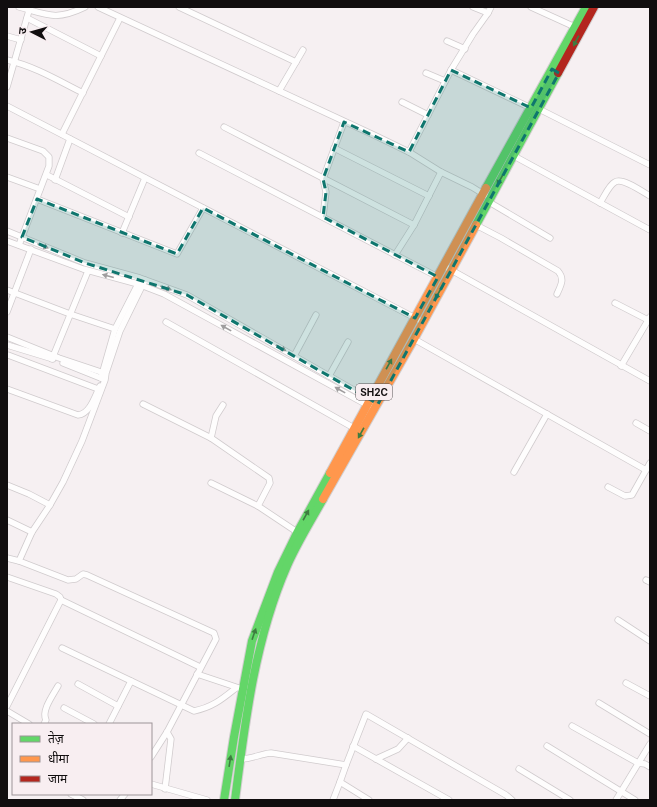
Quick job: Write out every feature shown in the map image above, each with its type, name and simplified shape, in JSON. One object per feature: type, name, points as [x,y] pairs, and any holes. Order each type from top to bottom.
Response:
[{"type":"main road","name":"SH2C","points":[[556,71],[575,27],[586,7]]},
{"type":"main road","name":"SH2C","points":[[235,800],[255,673],[267,622],[300,534],[354,428],[372,404],[414,339],[476,225],[487,198],[535,108],[594,7]]},
{"type":"main road","name":"SH2C","points":[[224,800],[240,688],[261,613],[278,572],[372,404],[415,318],[444,266],[514,156],[535,108]]},
{"type":"street","points":[[19,7],[30,8],[53,16],[68,15],[85,7]]},
{"type":"street","points":[[98,7],[409,152],[441,172],[472,187],[550,238]]},
{"type":"street","points":[[179,7],[296,62]]},
{"type":"street","points":[[473,7],[488,13]]},
{"type":"street","points":[[409,152],[451,70],[491,7]]},
{"type":"street","points":[[531,7],[575,27]]},
{"type":"street","points":[[7,87],[30,8]]},
{"type":"street","points":[[27,18],[101,56]]},
{"type":"street","points":[[62,134],[120,18]]},
{"type":"street","points":[[7,36],[21,40]]},
{"type":"street","points":[[447,41],[465,49]]},
{"type":"street","points":[[279,91],[303,50]]},
{"type":"street","points":[[7,60],[43,73],[83,93]]},
{"type":"street","points":[[451,70],[535,108],[650,165]]},
{"type":"street","points":[[426,73],[445,81]]},
{"type":"street","points":[[402,102],[428,115]]},
{"type":"street","points":[[7,106],[423,322]]},
{"type":"street","points":[[323,218],[326,192],[323,179],[344,122]]},
{"type":"street","points":[[224,126],[323,179],[414,225]]},
{"type":"street","points":[[7,138],[43,151],[47,154],[50,161],[47,175],[40,189],[19,245]]},
{"type":"street","points":[[55,180],[70,139]]},
{"type":"street","points":[[334,148],[429,196]]},
{"type":"street","points":[[199,153],[438,277]]},
{"type":"street","points":[[514,156],[650,230]]},
{"type":"street","points":[[395,255],[414,225],[441,172]]},
{"type":"street","points":[[47,175],[129,217]]},
{"type":"street","points":[[7,176],[40,189]]},
{"type":"street","points":[[122,233],[145,178]]},
{"type":"street","points":[[600,203],[614,182],[619,180],[650,196]]},
{"type":"street","points":[[37,199],[177,254],[203,208]]},
{"type":"street","points":[[476,225],[558,271],[562,276],[562,281],[557,294]]},
{"type":"street","points":[[7,231],[85,263],[141,282],[187,295],[328,376],[372,404]]},
{"type":"street","points":[[7,241],[31,248],[88,271],[141,282],[372,404]]},
{"type":"street","points":[[7,312],[31,248]]},
{"type":"street","points":[[444,266],[650,381]]},
{"type":"street","points":[[53,358],[88,271]]},
{"type":"street","points":[[7,389],[78,415],[83,415],[87,412],[104,376],[115,329],[141,282]]},
{"type":"street","points":[[19,561],[32,532],[63,482],[82,441],[120,331],[141,282]]},
{"type":"street","points":[[7,290],[115,329]]},
{"type":"street","points":[[615,303],[649,320],[621,366]]},
{"type":"street","points":[[294,356],[316,315]]},
{"type":"street","points":[[166,322],[354,428]]},
{"type":"street","points":[[7,337],[53,358]]},
{"type":"street","points":[[414,339],[646,470]]},
{"type":"street","points":[[328,376],[348,342]]},
{"type":"street","points":[[98,390],[8,356],[9,346],[53,358],[104,376]]},
{"type":"street","points":[[143,404],[210,438],[269,478],[270,483],[258,506]]},
{"type":"street","points":[[210,438],[216,416],[223,405]]},
{"type":"street","points":[[514,472],[547,414]]},
{"type":"street","points":[[636,423],[650,430]]},
{"type":"street","points":[[608,488],[626,496],[632,495],[650,464]]},
{"type":"street","points":[[211,483],[258,506],[300,534]]},
{"type":"street","points":[[7,485],[50,504]]},
{"type":"street","points":[[7,520],[32,532]]},
{"type":"street","points":[[7,558],[19,561],[68,580],[76,579],[83,574],[87,575],[216,636],[216,639],[167,732],[152,755]]},
{"type":"street","points":[[7,577],[56,594],[60,596],[61,600],[200,668]]},
{"type":"street","points":[[7,706],[61,600]]},
{"type":"street","points":[[618,620],[650,641]]},
{"type":"street","points":[[62,648],[194,711],[217,703],[240,688]]},
{"type":"street","points":[[197,674],[240,688]]},
{"type":"street","points":[[110,723],[131,682]]},
{"type":"street","points":[[626,682],[650,696]]},
{"type":"street","points":[[78,684],[118,706]]},
{"type":"street","points":[[44,723],[46,720],[44,717],[45,712],[58,686]]},
{"type":"street","points":[[599,703],[650,734]]},
{"type":"street","points":[[64,708],[92,723]]},
{"type":"street","points":[[7,711],[27,723]]},
{"type":"street","points":[[333,800],[366,714],[506,795],[512,800]]},
{"type":"street","points":[[572,726],[638,764],[645,764],[650,767]]},
{"type":"street","points":[[165,789],[172,740],[167,732]]},
{"type":"street","points":[[376,759],[398,749],[408,738]]},
{"type":"street","points":[[616,800],[650,744]]},
{"type":"street","points":[[353,746],[449,800]]},
{"type":"street","points":[[547,746],[635,800]]},
{"type":"street","points":[[241,759],[271,753],[346,765]]},
{"type":"street","points":[[520,769],[570,800]]},
{"type":"street","points":[[340,782],[370,800]]},
{"type":"street","points":[[152,784],[207,800]]},
{"type":"street","points":[[74,795],[84,800]]},
{"type":"highlighted area","points":[[552,69],[559,73],[378,404],[187,295],[85,263],[22,237],[37,199],[177,254],[203,208],[415,318],[438,277],[323,217],[326,192],[323,179],[344,122],[409,152],[451,70],[531,108]]},
{"type":"traffic: fast","points":[[486,188],[586,7]]},
{"type":"traffic: fast","points":[[476,225],[558,73]]},
{"type":"traffic: fast","points":[[224,800],[252,641],[278,572],[297,533],[330,473]]},
{"type":"traffic: fast","points":[[235,800],[247,710],[259,651],[267,622],[287,566],[323,499]]},
{"type":"traffic: slow","points":[[330,473],[486,188]]},
{"type":"traffic: slow","points":[[323,499],[414,339],[476,225]]},
{"type":"traffic: jam","points":[[558,73],[594,7]]}]
